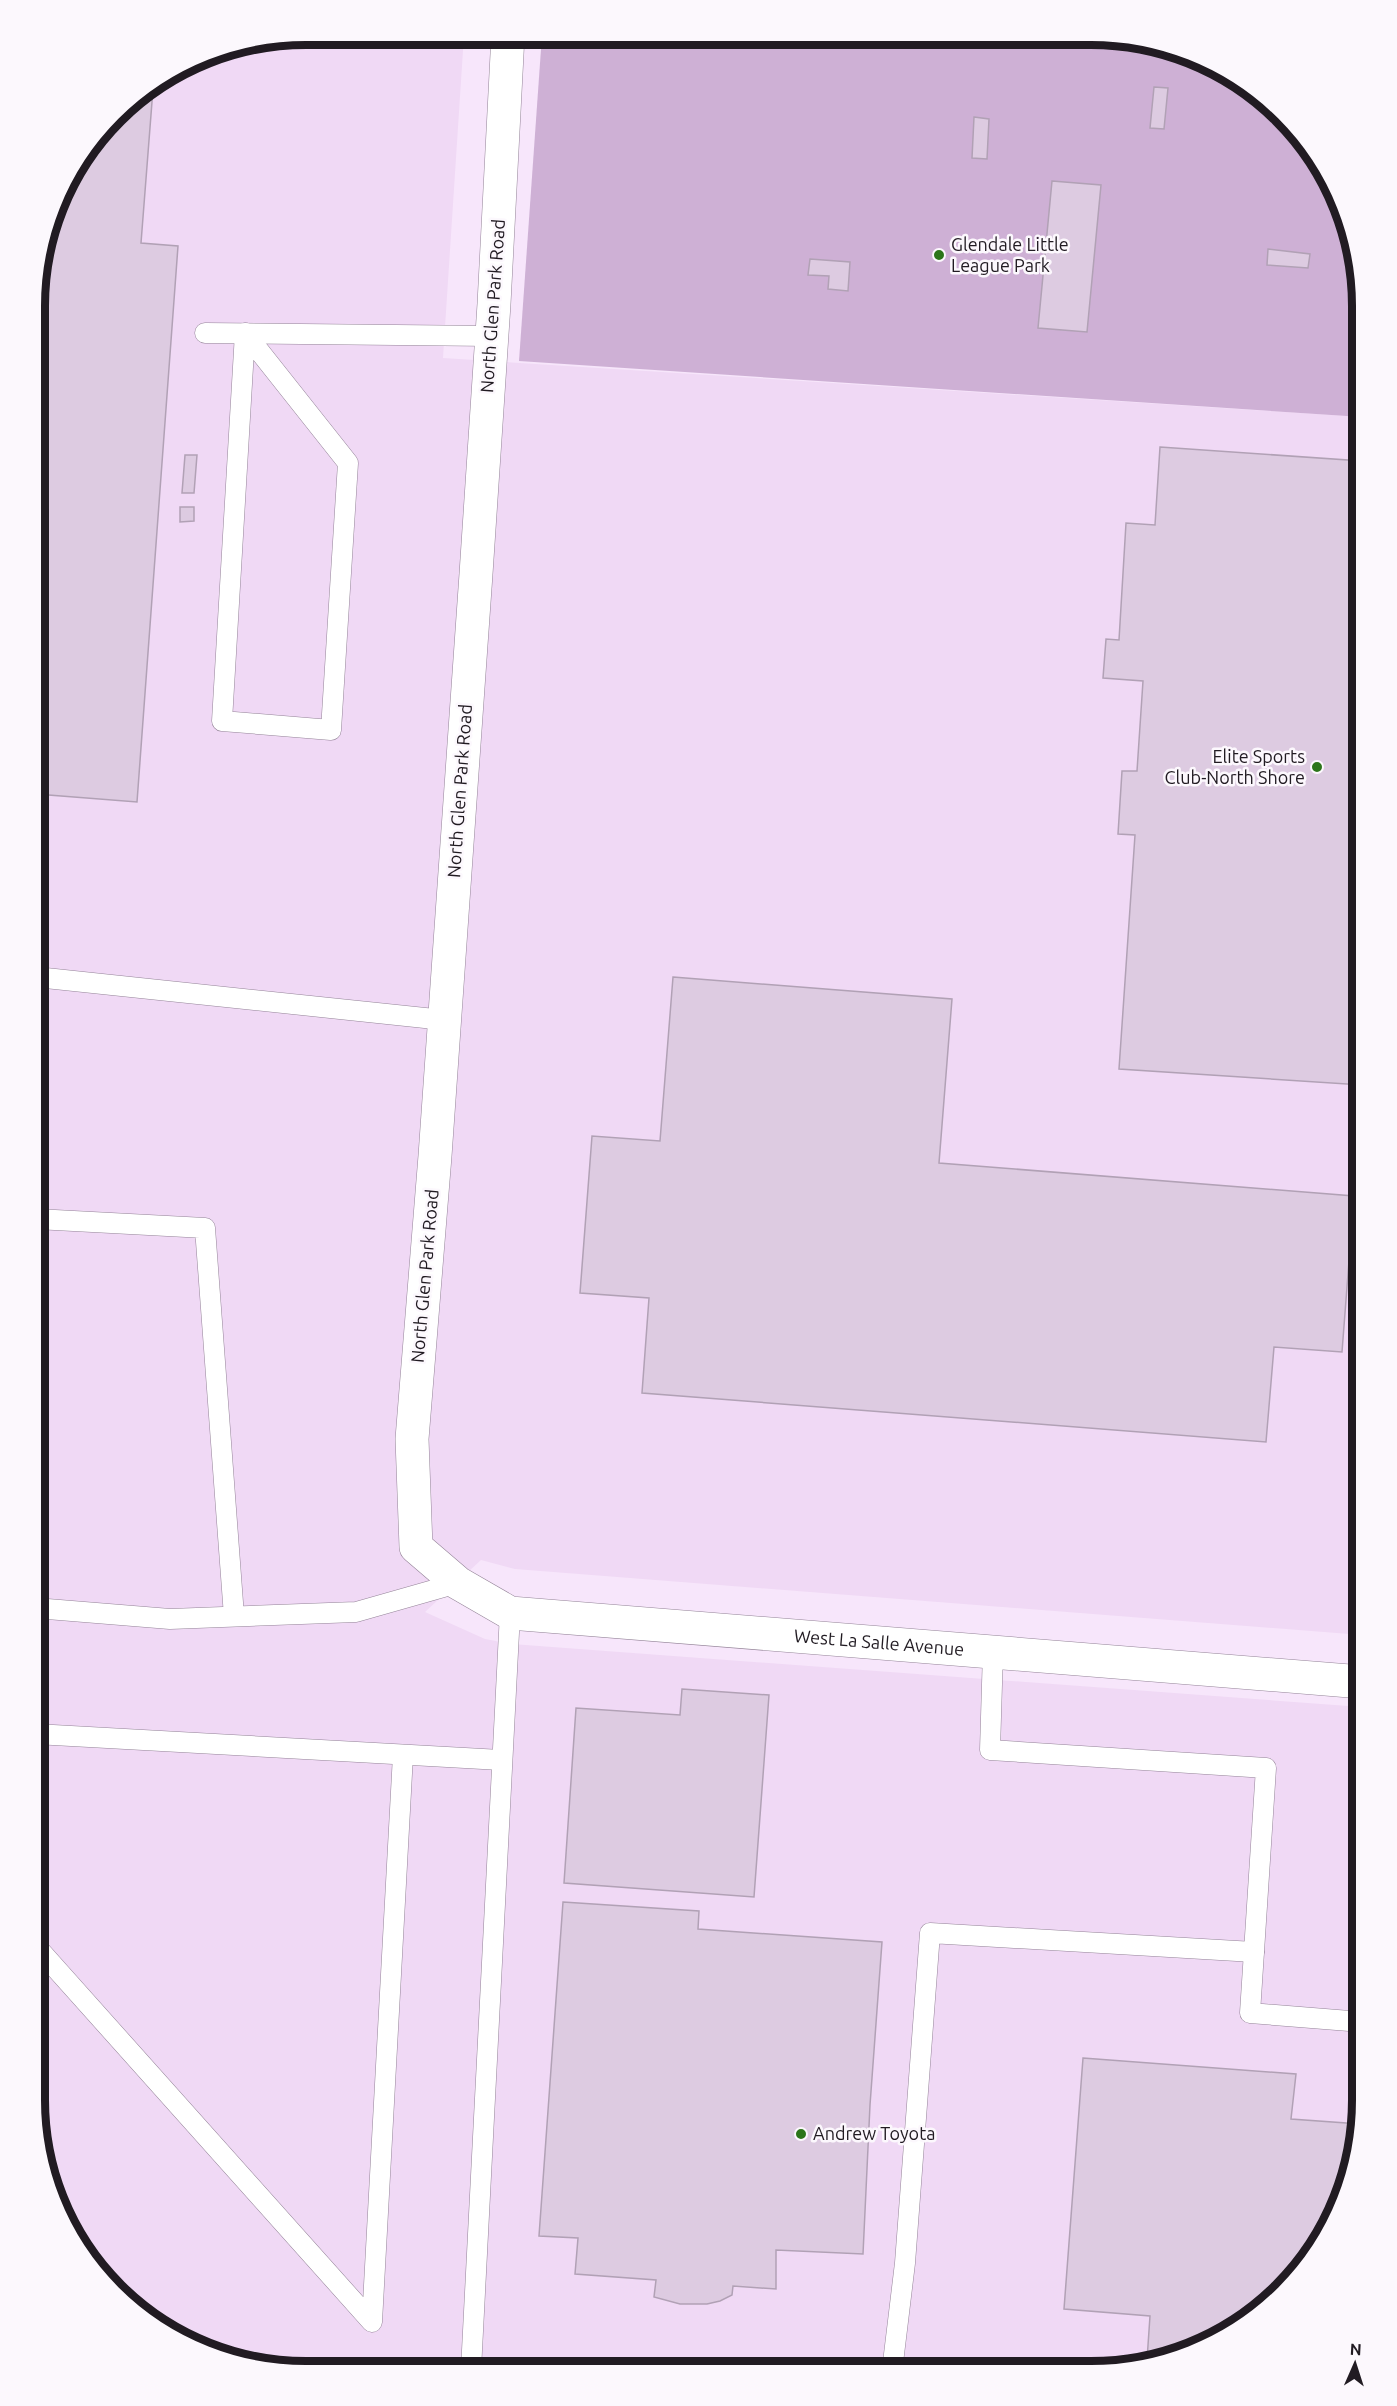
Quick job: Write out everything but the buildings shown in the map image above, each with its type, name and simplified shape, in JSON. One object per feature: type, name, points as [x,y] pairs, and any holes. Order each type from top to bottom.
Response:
[{"type":"street","name":"North Glen Park Road","points":[[416,1547],[412,1439],[492,336],[507,45]]},
{"type":"street","name":"West La Salle Avenue","points":[[416,1547],[459,1583],[510,1613],[1352,1681]]},
{"type":"lane","points":[[205,333],[492,336]]},
{"type":"lane","points":[[245,333],[348,463],[331,730],[222,722],[245,333]]},
{"type":"lane","points":[[45,978],[444,1020]]},
{"type":"lane","points":[[45,1219],[205,1228],[234,1617]]},
{"type":"lane","points":[[45,1609],[170,1620],[356,1612],[459,1583]]},
{"type":"lane","points":[[471,2361],[510,1613]]},
{"type":"lane","points":[[993,1651],[990,1750],[1266,1768],[1250,2013],[1352,2021]]},
{"type":"lane","points":[[45,1735],[501,1760]]},
{"type":"lane","points":[[45,1957],[372,2322],[403,1755]]},
{"type":"lane","points":[[893,2361],[905,2263],[930,1934],[1254,1952]]},
{"type":"shaded area","points":[[463,45],[443,358],[1352,416],[1352,1634],[515,1569],[481,1560],[425,1612],[485,1639],[512,1644],[1352,1706],[1352,2100],[1350,2134],[1343,2167],[1332,2200],[1317,2230],[1298,2259],[1263,2296],[1221,2326],[1175,2347],[1125,2359],[1091,2361],[306,2361],[272,2359],[222,2347],[191,2334],[161,2317],[134,2296],[99,2259],[80,2230],[65,2200],[50,2151],[45,2100],[45,306],[47,272],[59,222],[80,176],[99,147],[134,110],[161,89],[206,65],[239,54],[272,47]]},
{"type":"shaded area","name":"Glendale Little League Park","points":[[541,45],[1091,45],[1125,47],[1158,54],[1191,65],[1236,89],[1263,110],[1287,134],[1308,161],[1332,206],[1343,239],[1350,272],[1352,416],[519,361]]},
{"type":"place","name":"Glendale Little League Park","points":[[939,255]]},
{"type":"place","name":"Elite Sports Club-North Shore","points":[[1317,767]]},
{"type":"place","name":"Andrew Toyota","points":[[801,2134]]}]
